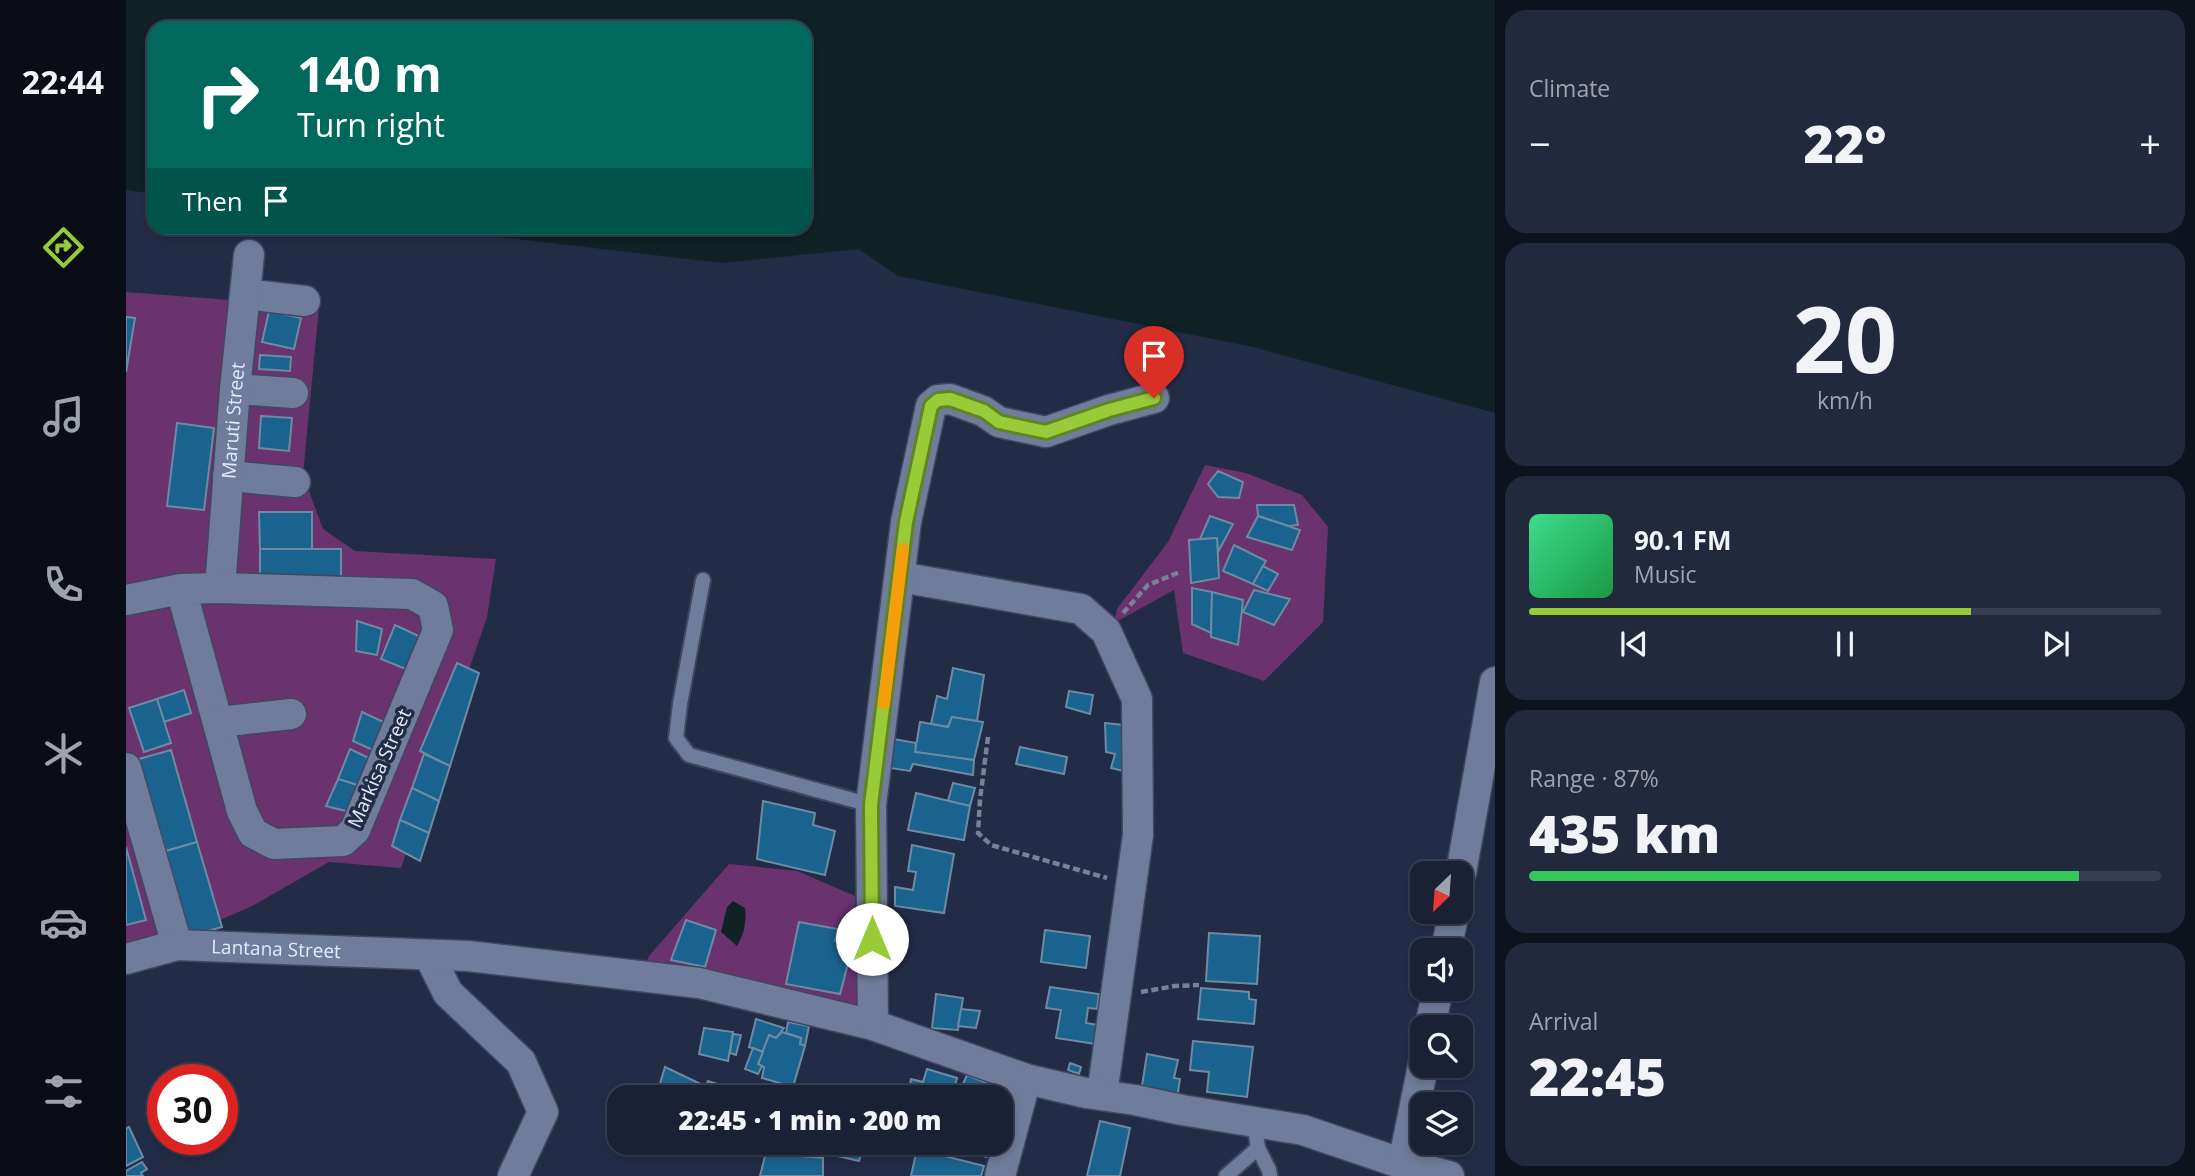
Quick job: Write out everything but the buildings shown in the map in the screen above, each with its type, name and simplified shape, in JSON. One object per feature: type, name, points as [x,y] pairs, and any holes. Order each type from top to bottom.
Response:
[{"type":"street","name":"Maruti Street","points":[[220,588],[235,388],[249,255]]},
{"type":"street","points":[[245,294],[304,301]]},
{"type":"street","points":[[235,388],[293,393]]},
{"type":"street","points":[[873,1025],[871,805],[906,522],[931,406],[938,400],[950,399],[984,411],[999,422],[1046,432],[1154,398]]},
{"type":"street","points":[[228,476],[295,482]]},
{"type":"street","points":[[900,578],[1081,609],[1106,631],[1137,699],[1138,835],[1102,1095]]},
{"type":"street","name":"Markisa Street","points":[[126,600],[181,589],[220,588],[412,594],[433,606],[438,630],[355,830],[343,841],[274,844],[253,833],[242,811],[181,589]]},
{"type":"street","points":[[1463,861],[1495,682]]},
{"type":"street","points":[[219,722],[291,714]]},
{"type":"street","points":[[126,768],[177,945]]},
{"type":"street","name":"Lantana Street","points":[[126,959],[177,945],[468,956],[699,983],[873,1025],[1026,1079],[1102,1095],[1256,1135],[1303,1130],[1403,1164],[1449,1176]]},
{"type":"street","points":[[429,955],[448,993],[521,1062],[543,1112],[513,1176]]},
{"type":"street","points":[[1403,1164],[1421,1078]]},
{"type":"street","points":[[1000,1176],[1026,1079]]},
{"type":"lane","points":[[703,580],[676,738],[689,755],[871,805]]},
{"type":"lane","points":[[1226,1176],[1256,1135]]},
{"type":"lane","points":[[1256,1135],[1270,1176]]},
{"type":"path","points":[[1106,631],[1148,585],[1180,572]]},
{"type":"path","points":[[988,737],[978,833],[991,845],[1131,884]]},
{"type":"path","points":[[1114,1011],[1129,996],[1149,989],[1199,985]]},
{"type":"shaded area","points":[[126,0],[1495,0],[1495,413],[1253,347],[898,276],[859,249],[722,263],[483,235],[812,235],[812,21],[147,21],[147,193],[126,190]]},
{"type":"shaded area","points":[[126,292],[319,307],[303,475],[323,529],[355,551],[496,559],[487,617],[401,868],[329,862],[254,905],[126,962]]},
{"type":"shaded area","points":[[1205,465],[1246,473],[1302,495],[1328,527],[1323,622],[1264,681],[1183,653],[1174,590],[1114,623],[1117,609],[1168,542]]},
{"type":"shaded area","points":[[729,864],[797,871],[855,896],[859,1005],[853,1021],[642,976],[649,956]]},
{"type":"shaded area","points":[[733,901],[745,908],[746,913],[737,946],[721,932],[727,907]]},
{"type":"slow traffic","points":[[884,703],[903,549]]},
{"type":"route","points":[[872,939],[871,805],[906,522],[931,406],[938,400],[950,399],[984,411],[999,422],[1046,432],[1154,398]]}]
